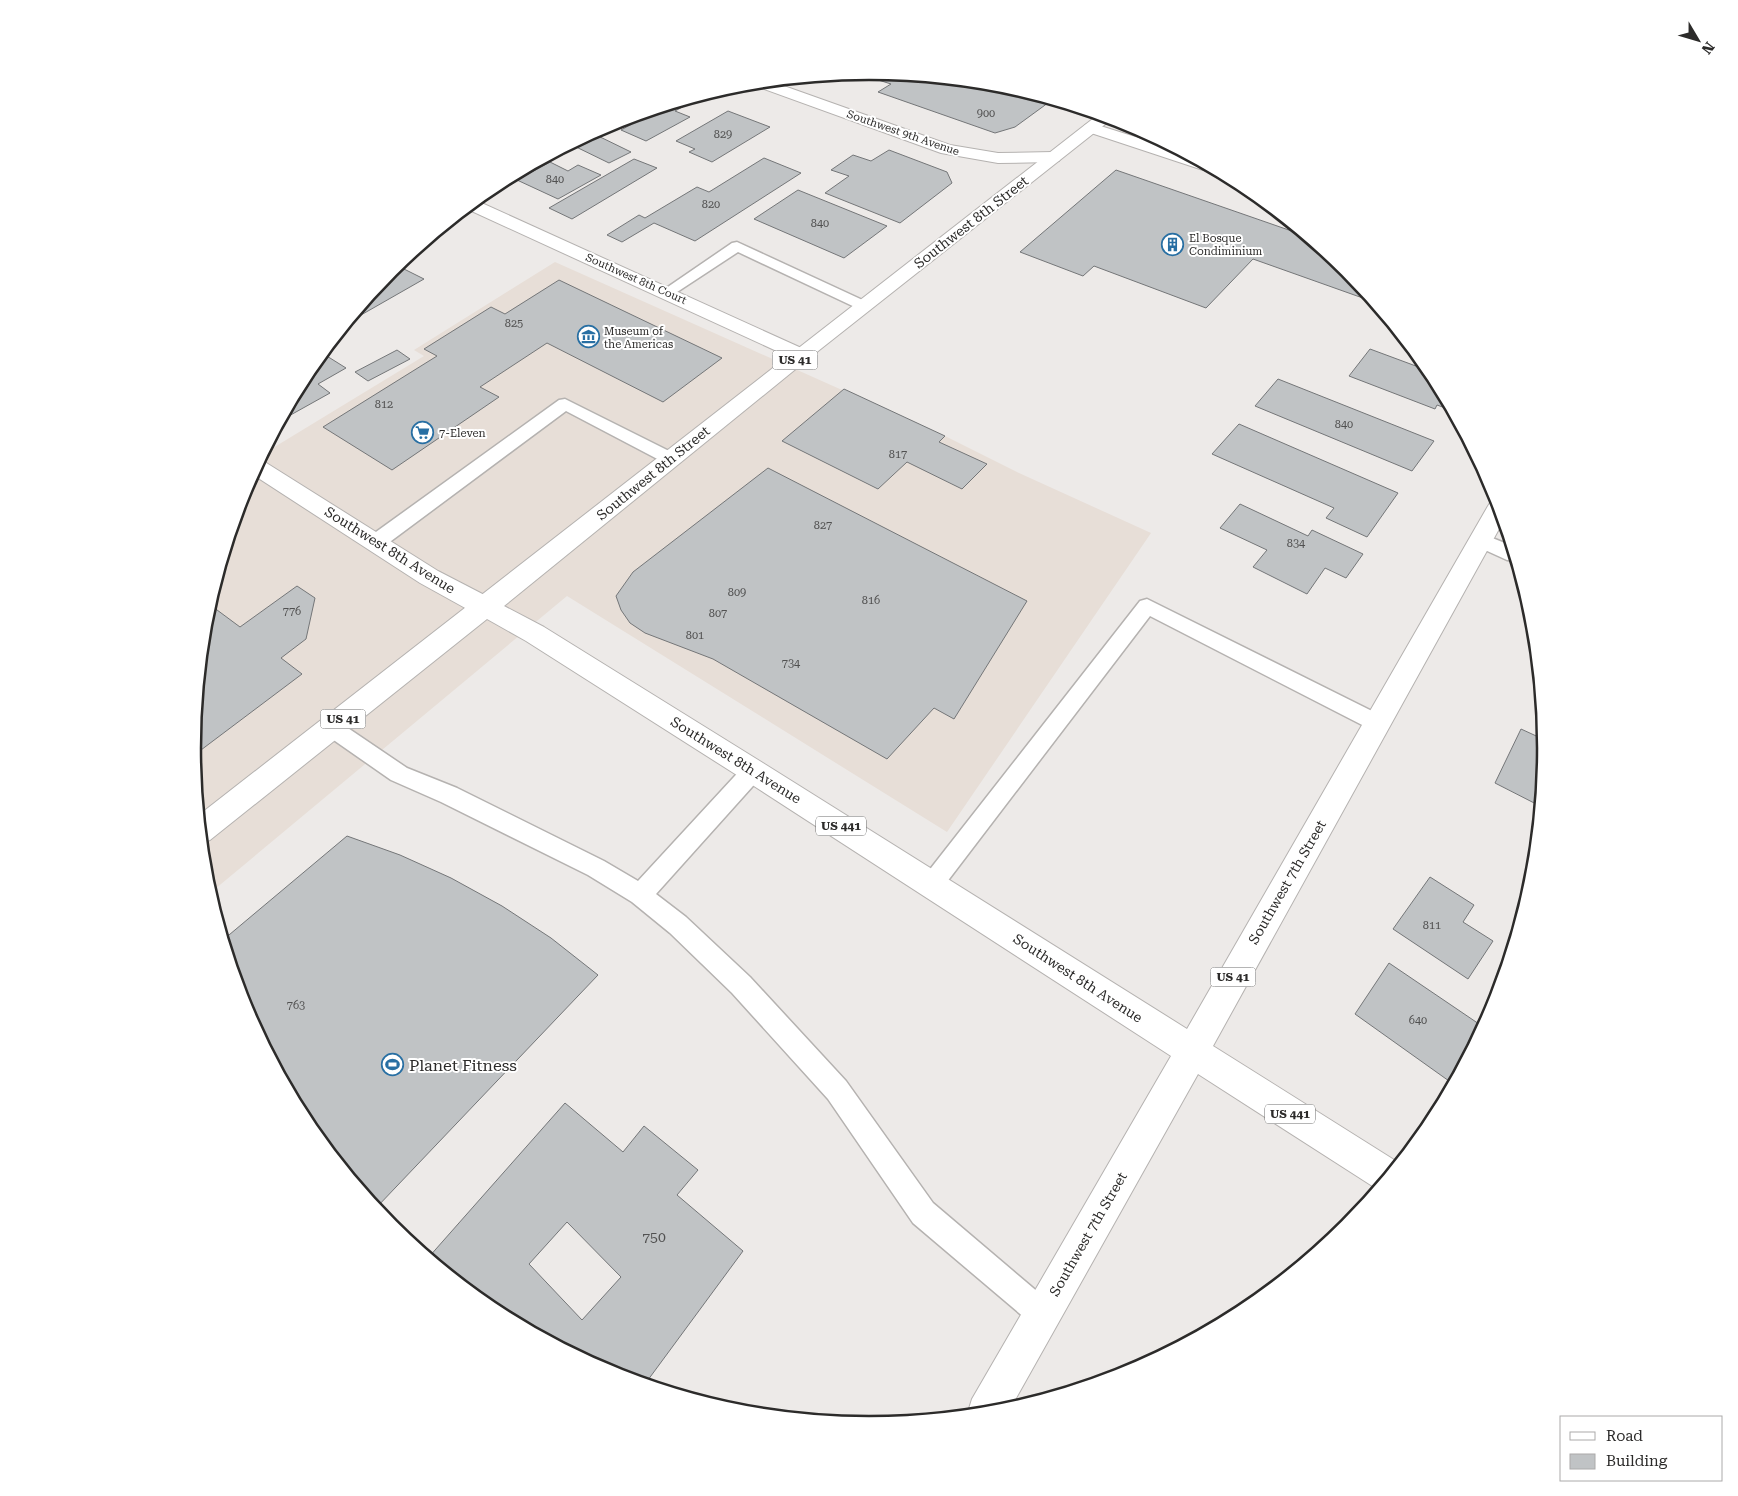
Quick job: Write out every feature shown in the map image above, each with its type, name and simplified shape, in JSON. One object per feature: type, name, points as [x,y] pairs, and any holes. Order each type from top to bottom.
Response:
[{"type":"main road","name":"Southwest 9th Avenue","points":[[773,87],[948,149],[998,158],[1053,157]]},
{"type":"main road","name":"Southwest 8th Street","points":[[206,826],[801,355],[1099,122]]},
{"type":"main road","points":[[1099,122],[1148,142]]},
{"type":"main road","name":"Southwest 8th Court","points":[[477,207],[801,355]]},
{"type":"main road","name":"Southwest 8th Avenue","points":[[262,470],[429,577],[536,634],[753,770],[1121,1004],[1192,1052],[1383,1174]]},
{"type":"main road","name":"Southwest 7th Street","points":[[991,1404],[1495,515]]},
{"type":"lane","points":[[666,293],[737,246],[864,306]]},
{"type":"lane","points":[[376,542],[565,404],[671,459]]},
{"type":"lane","points":[[1480,540],[1507,552]]},
{"type":"lane","points":[[932,884],[1146,606],[1377,723]]},
{"type":"lane","points":[[332,728],[399,774],[449,795],[596,868],[640,895],[678,925],[741,985],[797,1044],[837,1090],[903,1187],[924,1214],[1042,1314]]},
{"type":"lane","points":[[640,895],[753,770]]},
{"type":"shaded area","points":[[555,262],[945,436],[1019,473],[1151,533],[947,832],[567,596],[216,888],[202,792],[202,704],[214,618],[236,533],[272,448],[424,356],[414,350]]},
{"type":"building","points":[[879,80],[913,81],[956,86],[999,93],[1046,104],[1015,127],[995,133],[878,92],[891,84]]},
{"type":"building","points":[[683,107],[675,111],[690,117],[646,141],[621,130],[632,124]]},
{"type":"building","points":[[728,111],[770,127],[712,162],[689,152],[695,149],[676,141]]},
{"type":"building","points":[[600,137],[631,152],[609,163],[577,148]]},
{"type":"building","points":[[889,150],[947,172],[952,183],[900,223],[825,193],[849,176],[831,170],[853,155],[871,161]]},
{"type":"building","points":[[764,158],[801,173],[695,241],[654,223],[622,242],[607,235],[639,215],[645,218],[697,187],[709,192]]},
{"type":"building","points":[[634,159],[657,168],[572,219],[549,208]]},
{"type":"building","points":[[550,162],[568,171],[578,165],[601,175],[558,199],[518,180]]},
{"type":"building","name":"El Bosque Condiminium","points":[[1116,170],[1291,231],[1341,276],[1361,297],[1253,259],[1206,308],[1094,266],[1083,276],[1020,252]]},
{"type":"building","points":[[798,190],[887,226],[844,258],[754,219]]},
{"type":"building","points":[[404,269],[424,279],[361,315]]},
{"type":"building","points":[[559,280],[722,358],[663,402],[547,343],[480,387],[499,397],[392,470],[323,427],[437,356],[424,349],[491,307],[505,314]]},
{"type":"building","points":[[1370,349],[1417,366],[1444,407],[1437,405],[1435,409],[1349,376]]},
{"type":"building","points":[[397,350],[410,359],[368,381],[355,372]]},
{"type":"building","points":[[328,357],[346,368],[318,384],[330,393],[289,416]]},
{"type":"building","points":[[1278,379],[1434,441],[1412,471],[1255,406]]},
{"type":"building","points":[[844,389],[945,436],[939,442],[987,464],[962,489],[907,462],[878,489],[782,441]]},
{"type":"building","points":[[1239,424],[1398,493],[1367,537],[1326,518],[1334,508],[1212,454]]},
{"type":"building","points":[[768,468],[1027,601],[954,719],[934,708],[887,759],[713,659],[645,633],[630,623],[621,610],[616,596],[633,572]]},
{"type":"building","points":[[1240,504],[1308,536],[1312,530],[1363,554],[1346,578],[1325,568],[1307,594],[1253,567],[1267,550],[1220,528]]},
{"type":"building","points":[[297,586],[315,598],[306,639],[281,658],[302,674],[201,750],[202,704],[216,609],[240,627]]},
{"type":"building","points":[[1521,729],[1537,736],[1535,803],[1495,783]]},
{"type":"building","name":"Planet Fitness","points":[[347,836],[400,855],[451,878],[502,906],[551,938],[598,975],[381,1203],[339,1155],[290,1082],[252,1004],[236,963],[228,936]]},
{"type":"building","points":[[1430,877],[1474,905],[1463,922],[1493,941],[1468,979],[1393,929]]},
{"type":"building","points":[[1389,963],[1477,1023],[1449,1081],[1355,1014]]},
{"type":"building","points":[[565,1103],[623,1152],[644,1126],[698,1170],[677,1195],[743,1251],[649,1379],[613,1365],[535,1327],[462,1278],[432,1253]],"holes":[[[567,1222],[621,1277],[582,1320],[529,1264]]]},
{"type":"place","name":"El Bosque Condiminium","points":[[1173,244]]},
{"type":"place","name":"Museum of the Americas","points":[[588,337]]},
{"type":"place","name":"7-Eleven","points":[[423,433]]},
{"type":"place","name":"Planet Fitness","points":[[393,1065]]}]
